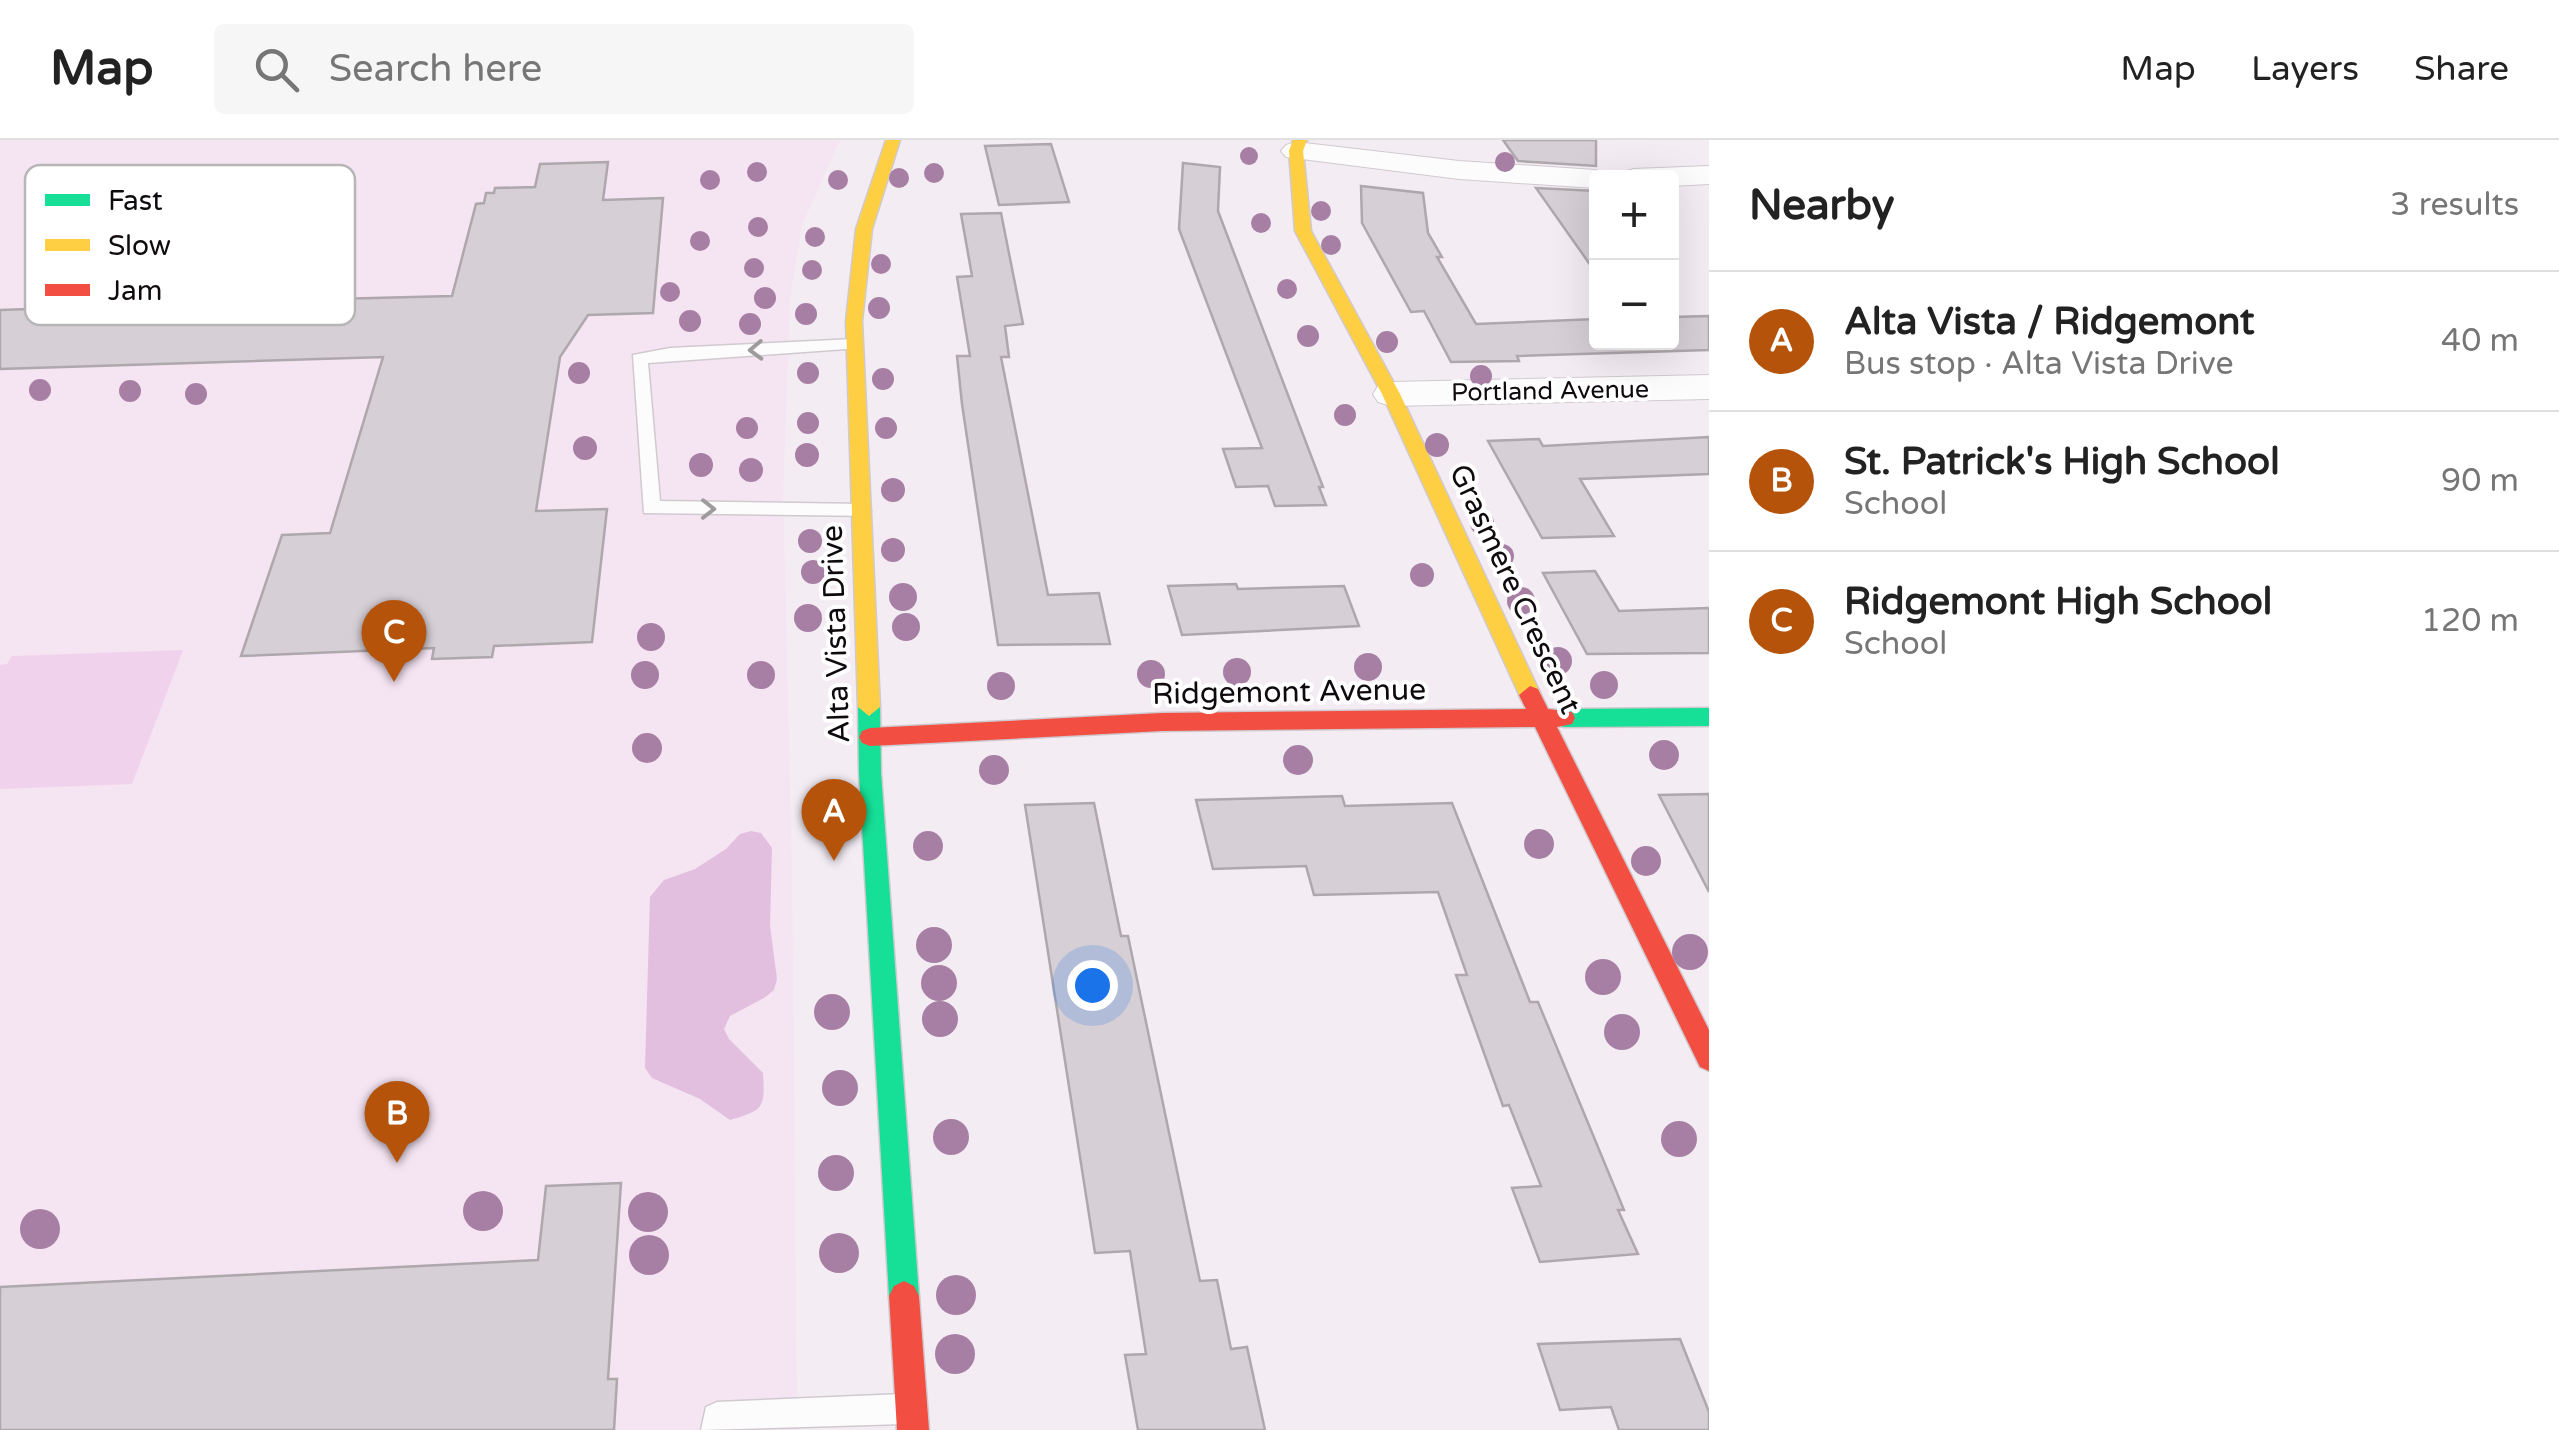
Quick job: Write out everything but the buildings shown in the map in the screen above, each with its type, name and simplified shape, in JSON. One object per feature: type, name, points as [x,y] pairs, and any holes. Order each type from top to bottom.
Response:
[{"type":"street","name":"Alta Vista Drive","points":[[893,140],[870,201],[857,254],[854,344],[870,736],[912,1419]]},
{"type":"street","points":[[1298,145],[1458,170],[1589,179]]},
{"type":"street","name":"Grasmere Crescent","points":[[1298,145],[1303,231],[1392,394],[1542,720],[1709,1058]]},
{"type":"street","points":[[1679,176],[1709,175]]},
{"type":"street","name":"Portland Avenue","points":[[1392,394],[1709,387]]},
{"type":"street","name":"Ridgemont Avenue","points":[[870,736],[1162,722],[1709,717]]},
{"type":"lane","points":[[854,344],[639,359],[651,508],[862,511]]},
{"type":"lane","points":[[717,1430],[717,1418],[912,1419]]},
{"type":"shaded area","points":[[0,140],[840,140],[802,225],[790,297],[783,495],[792,869],[797,1430],[0,1430]]},
{"type":"shaded area","points":[[183,650],[132,784],[0,789],[0,665],[7,664],[12,656]]},
{"type":"shaded area","points":[[761,833],[772,848],[770,926],[777,979],[774,990],[730,1016],[724,1029],[763,1073],[760,1106],[730,1120],[700,1099],[652,1078],[645,1068],[650,897],[664,880],[695,869],[726,849],[740,834]]},
{"type":"traffic: fast","points":[[869,707],[904,1296]]},
{"type":"traffic: fast","points":[[1564,718],[1709,717]]},
{"type":"traffic: slow","points":[[869,707],[854,321],[864,229],[893,140]]},
{"type":"traffic: slow","points":[[1300,140],[1296,151],[1303,231],[1391,394],[1530,695]]},
{"type":"traffic: jam","points":[[1530,695],[1709,1058]]},
{"type":"traffic: jam","points":[[870,737],[1162,722],[1564,718]]},
{"type":"traffic: jam","points":[[904,1296],[913,1430]]},
{"type":"place","name":"Ridgemont High School","points":[[394,682]]},
{"type":"place","name":"Alta Vista / Ridgemont","points":[[834,861]]},
{"type":"place","name":"St. Patrick's High School","points":[[397,1163]]}]
